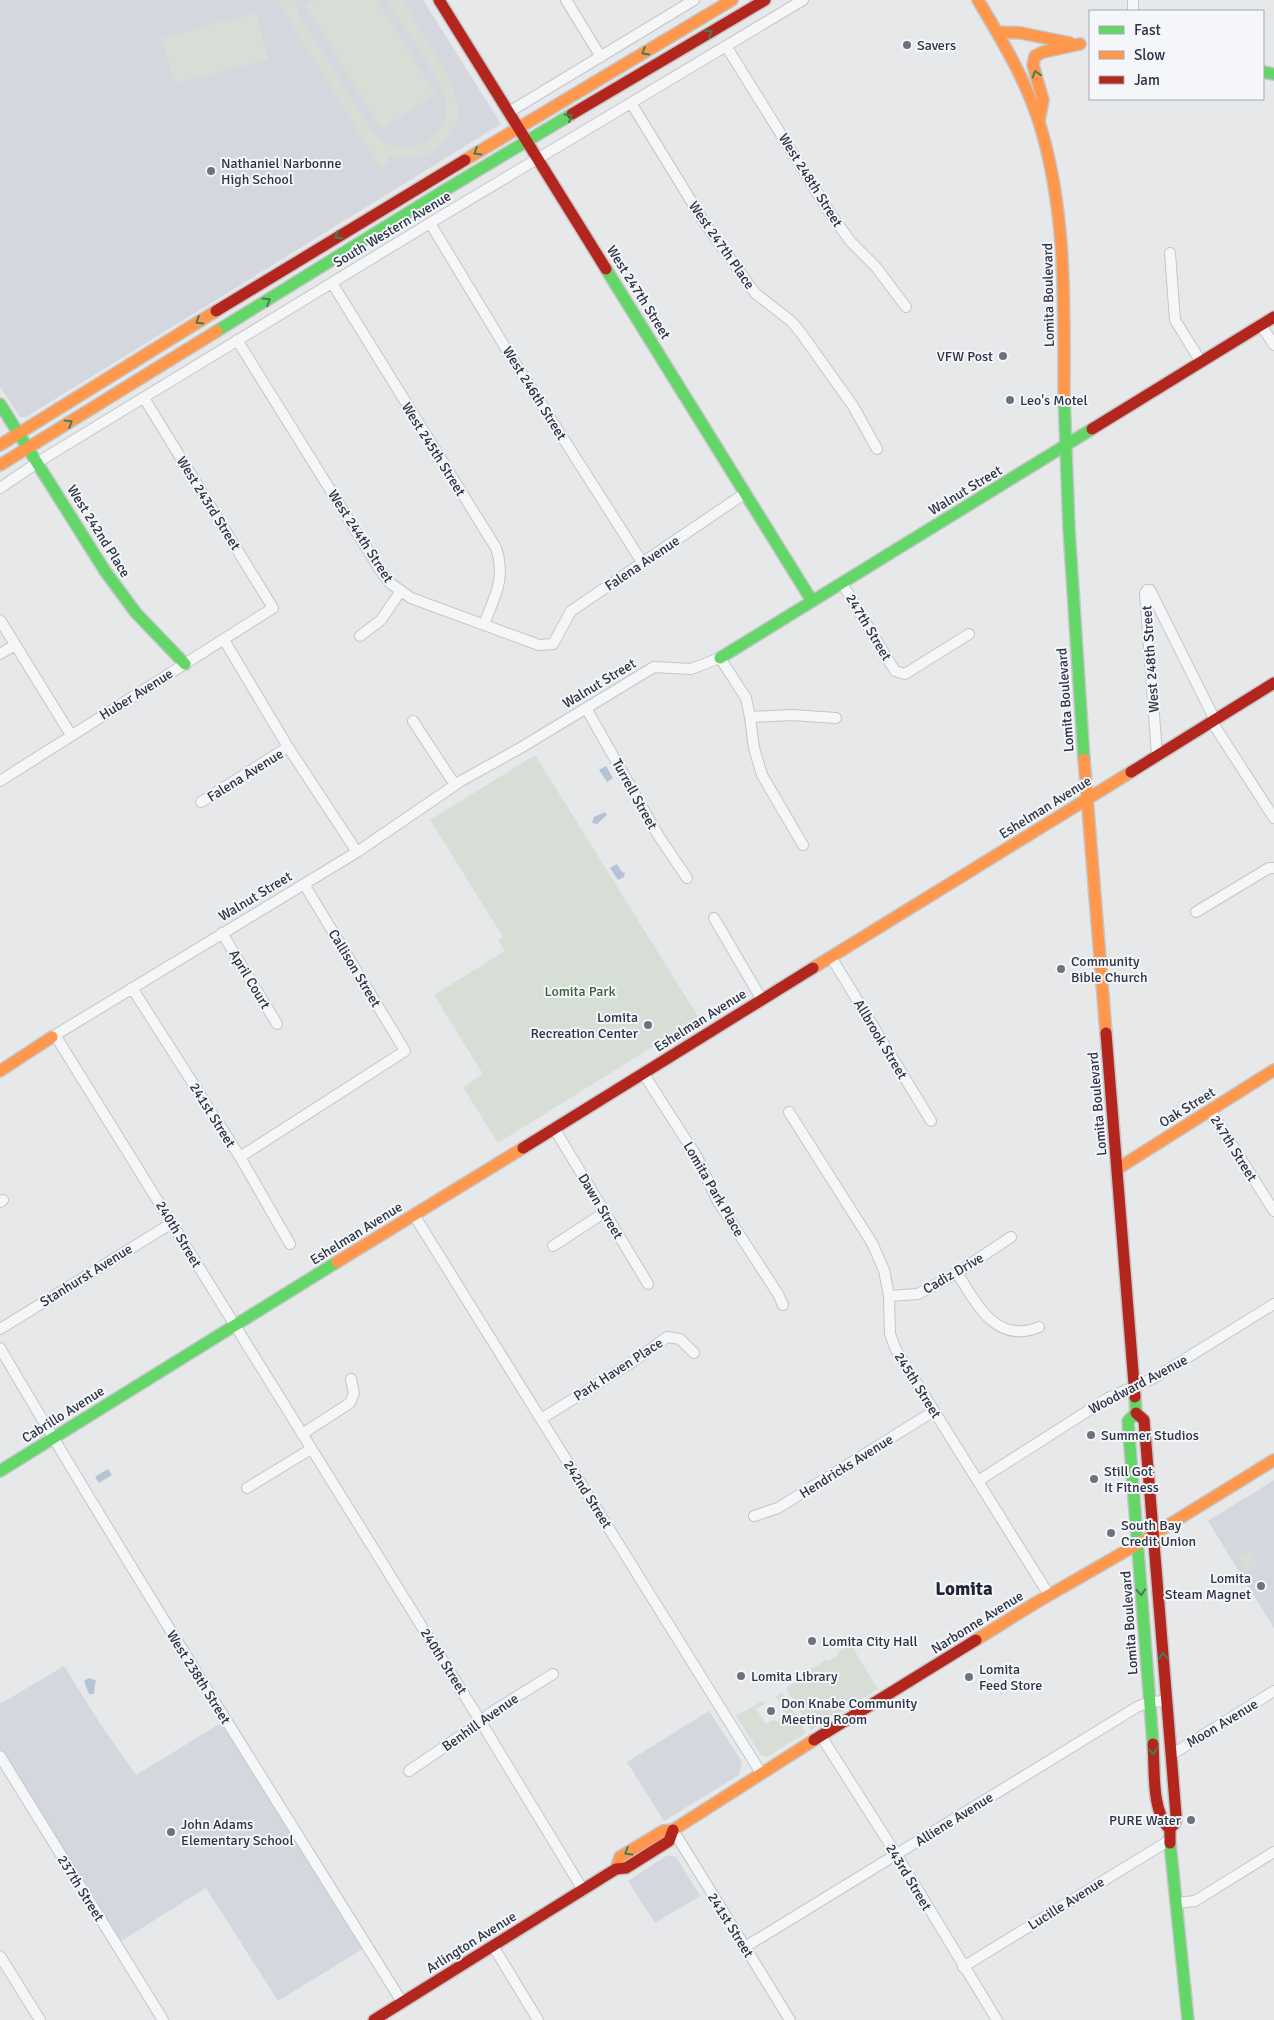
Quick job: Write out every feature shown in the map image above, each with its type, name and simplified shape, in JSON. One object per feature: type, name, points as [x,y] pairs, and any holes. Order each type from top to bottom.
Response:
[{"type":"main road","name":"West 247th Street","points":[[439,0],[812,601]]},
{"type":"main road","name":"South Western Avenue","points":[[0,445],[518,127],[732,0]]},
{"type":"main road","name":"South Western Avenue","points":[[0,465],[445,190],[765,0]]},
{"type":"main road","name":"Lomita Boulevard","points":[[978,0],[1014,62],[1039,121],[1060,218],[1064,274],[1064,383],[1071,578],[1081,728],[1136,1413],[1144,1420],[1154,1534],[1176,1820],[1170,1835]]},
{"type":"main road","points":[[998,32],[1022,33],[1085,45]]},
{"type":"main road","points":[[1039,121],[1043,100],[1033,65],[1035,56],[1043,52],[1085,45]]},
{"type":"main road","name":"Walnut Street","points":[[720,658],[1274,317]]},
{"type":"main road","name":"West 242nd Place","points":[[0,404],[105,571],[136,613],[186,664]]},
{"type":"main road","name":"Eshelman Avenue","points":[[142,1383],[1274,683]]},
{"type":"main road","name":"Walnut Street","points":[[0,1071],[53,1036]]},
{"type":"main road","name":"Oak Street","points":[[1117,1169],[1274,1070]]},
{"type":"main road","name":"Cabrillo Avenue","points":[[0,1471],[142,1383]]},
{"type":"main road","name":"Lomita Boulevard","points":[[1136,1413],[1128,1421],[1158,1812],[1170,1835],[1188,2020]]},
{"type":"main road","name":"Narbonne Avenue","points":[[583,1890],[616,1869],[626,1868],[669,1841],[673,1830],[820,1736],[1049,1595],[1138,1544],[1274,1460]]},
{"type":"main road","name":"Arlington Avenue","points":[[374,2020],[583,1890]]},
{"type":"street","points":[[566,0],[601,57]]},
{"type":"street","points":[[509,112],[694,0]]},
{"type":"street","name":"South Western Avenue","points":[[0,488],[38,462],[430,223],[804,0]]},
{"type":"street","name":"West 248th Street","points":[[726,46],[830,212],[851,242],[876,267],[906,307]]},
{"type":"street","name":"West 247th Place","points":[[631,103],[704,222],[755,293],[792,322],[801,333],[853,406],[877,449]]},
{"type":"street","name":"West 246th Street","points":[[430,223],[505,346],[642,562]]},
{"type":"street","points":[[1170,253],[1175,320],[1201,362]]},
{"type":"street","name":"West 245th Street","points":[[332,283],[496,548],[500,565],[500,582],[484,624]]},
{"type":"street","points":[[1261,325],[1274,346]]},
{"type":"street","name":"West 244th Street","points":[[238,340],[382,573],[400,592],[411,598],[539,645],[553,644]]},
{"type":"street","name":"West 243rd Street","points":[[144,398],[273,608]]},
{"type":"street","name":"Falena Avenue","points":[[553,644],[571,610],[744,494]]},
{"type":"street","name":"247th Street","points":[[842,583],[895,671],[905,674],[969,634]]},
{"type":"street","name":"West 248th Street","points":[[1157,756],[1145,593],[1147,590],[1150,590],[1213,721],[1274,818]]},
{"type":"street","points":[[360,636],[381,620],[400,592]]},
{"type":"street","name":"Huber Avenue","points":[[0,781],[273,608]]},
{"type":"street","points":[[0,620],[71,736]]},
{"type":"street","points":[[224,640],[288,748],[357,852]]},
{"type":"street","points":[[0,654],[15,645]]},
{"type":"street","points":[[720,658],[746,698],[754,748],[762,775],[803,845]]},
{"type":"street","name":"Walnut Street","points":[[53,1036],[357,852],[455,785],[654,667],[691,669],[720,658]]},
{"type":"street","name":"Turrell Street","points":[[586,708],[658,835],[687,878]]},
{"type":"street","points":[[750,717],[792,715],[836,718]]},
{"type":"street","points":[[413,721],[455,785]]},
{"type":"street","name":"Falena Avenue","points":[[202,802],[288,748]]},
{"type":"street","points":[[1196,912],[1270,868],[1274,868]]},
{"type":"street","name":"Callison Street","points":[[240,1157],[405,1052],[304,884]]},
{"type":"street","points":[[714,918],[762,1000]]},
{"type":"street","name":"April Court","points":[[222,933],[277,1024]]},
{"type":"street","name":"Allbrook Street","points":[[831,957],[930,1120]]},
{"type":"street","name":"241st Street","points":[[132,988],[240,1157],[290,1244]]},
{"type":"street","name":"240th Street","points":[[53,1036],[172,1223],[583,1890]]},
{"type":"street","name":"Lomita Park Place","points":[[643,1073],[697,1157],[717,1200],[778,1294],[783,1305]]},
{"type":"street","name":"247th Street","points":[[1210,1110],[1274,1211]]},
{"type":"street","name":"245th Street","points":[[789,1112],[872,1243],[884,1270],[889,1296],[890,1334],[896,1350],[1049,1595]]},
{"type":"street","name":"Dawn Street","points":[[554,1128],[648,1284]]},
{"type":"street","points":[[553,1246],[605,1212]]},
{"type":"street","name":"242nd Street","points":[[414,1215],[761,1773]]},
{"type":"street","name":"Stanhurst Avenue","points":[[0,1328],[172,1223]]},
{"type":"street","name":"Cadiz Drive","points":[[889,1296],[918,1294],[957,1273],[1012,1237]]},
{"type":"street","points":[[957,1273],[984,1314],[1003,1329],[1014,1332],[1027,1332],[1039,1327]]},
{"type":"street","name":"Woodward Avenue","points":[[978,1481],[1108,1398],[1156,1377],[1274,1304]]},
{"type":"street","name":"Park Haven Place","points":[[541,1419],[634,1361],[667,1337],[680,1339],[694,1354]]},
{"type":"street","name":"West 238th Street","points":[[0,1348],[226,1720],[402,2002]]},
{"type":"street","points":[[302,1434],[350,1403],[354,1393],[352,1379]]},
{"type":"street","name":"Hendricks Avenue","points":[[754,1516],[778,1508],[934,1411]]},
{"type":"street","points":[[247,1488],[311,1449]]},
{"type":"street","name":"Benhill Avenue","points":[[409,1771],[481,1722],[489,1714],[552,1674]]},
{"type":"street","name":"Moon Avenue","points":[[1171,1754],[1274,1691]]},
{"type":"street","name":"Alliene Avenue","points":[[745,1947],[1137,1707],[1150,1702],[1167,1701]]},
{"type":"street","name":"243rd Street","points":[[820,1736],[896,1854],[997,2020]]},
{"type":"street","name":"237th Street","points":[[0,1756],[163,2020]]},
{"type":"street","name":"241st Street","points":[[673,1830],[790,2020]]},
{"type":"street","name":"Lucille Avenue","points":[[963,1967],[1170,1835]]},
{"type":"street","points":[[1177,1903],[1195,1901],[1274,1852]]},
{"type":"street","points":[[493,1946],[538,2020]]},
{"type":"street","points":[[0,1956],[40,2020]]},
{"type":"shaded area","name":"Nathaniel Narbonne High School","points":[[0,0],[423,0],[501,124],[26,417],[20,417],[0,387]]},
{"type":"shaded area","name":"Lomita Steam Magnet","points":[[1274,1480],[1274,1628],[1208,1521]]},
{"type":"shaded area","name":"John Adams Elementary School","points":[[64,1666],[99,1722],[136,1775],[226,1720],[364,1948],[278,2001],[206,1888],[118,1943],[0,1754],[0,1704]]},
{"type":"shaded area","points":[[709,1711],[742,1762],[739,1775],[664,1821],[627,1762]]},
{"type":"shaded area","points":[[668,1855],[676,1857],[700,1896],[655,1923],[628,1881]]},
{"type":"green space","points":[[277,0],[294,0],[300,16],[373,133],[392,145],[409,147],[423,143],[436,134],[444,120],[446,104],[440,83],[388,0],[402,0],[452,86],[458,111],[456,123],[449,135],[438,147],[426,154],[407,159],[387,156],[390,162],[381,168]]},
{"type":"green space","points":[[313,0],[377,0],[436,95],[381,129],[305,5]]},
{"type":"green space","points":[[256,13],[268,59],[175,84],[162,38]]},
{"type":"green space","name":"Lomita Park","points":[[535,755],[699,1018],[498,1143],[463,1087],[483,1074],[434,995],[505,951],[498,940],[503,937],[430,820]]},
{"type":"green space","points":[[1249,1550],[1258,1565],[1247,1572],[1238,1557]]},
{"type":"green space","points":[[851,1645],[878,1689],[811,1730],[786,1688],[811,1672],[811,1668],[819,1665],[825,1659],[829,1661],[837,1656],[840,1650]]},
{"type":"green space","points":[[782,1693],[806,1733],[767,1757],[761,1755],[736,1716],[762,1701],[765,1704],[756,1709],[766,1724],[773,1720],[783,1723],[785,1712],[776,1697]]},
{"type":"water","points":[[606,766],[613,778],[607,782],[599,770]]},
{"type":"water","points":[[605,812],[607,815],[597,824],[592,823],[594,817]]},
{"type":"water","points":[[617,864],[622,872],[625,873],[624,877],[618,880],[610,868]]},
{"type":"water","points":[[108,1469],[112,1475],[99,1483],[95,1477]]},
{"type":"water","points":[[89,1678],[97,1681],[94,1694],[89,1694],[84,1681]]},
{"type":"traffic: fast","points":[[1264,72],[1274,74]]},
{"type":"traffic: fast","points":[[217,331],[572,114]]},
{"type":"traffic: fast","points":[[606,269],[812,601]]},
{"type":"traffic: fast","points":[[1064,396],[1069,529],[1084,759]]},
{"type":"traffic: fast","points":[[0,404],[105,571],[136,613],[185,664]]},
{"type":"traffic: fast","points":[[720,658],[1092,429]]},
{"type":"traffic: fast","points":[[0,1471],[337,1262]]},
{"type":"traffic: fast","points":[[1135,1397],[1136,1413],[1128,1421],[1153,1744]]},
{"type":"traffic: fast","points":[[1170,1843],[1188,2020]]},
{"type":"traffic: slow","points":[[465,160],[732,0]]},
{"type":"traffic: slow","points":[[978,0],[1012,59],[1027,90],[1039,122],[1048,156],[1055,189],[1062,258],[1064,396]]},
{"type":"traffic: slow","points":[[998,32],[1021,33],[1070,43]]},
{"type":"traffic: slow","points":[[1039,121],[1043,100],[1033,65],[1035,56],[1043,52],[1080,44]]},
{"type":"traffic: slow","points":[[0,445],[216,311]]},
{"type":"traffic: slow","points":[[0,465],[217,331]]},
{"type":"traffic: slow","points":[[1084,759],[1106,1033]]},
{"type":"traffic: slow","points":[[813,968],[1131,772]]},
{"type":"traffic: slow","points":[[0,1071],[52,1037]]},
{"type":"traffic: slow","points":[[1117,1169],[1274,1070]]},
{"type":"traffic: slow","points":[[337,1262],[523,1148]]},
{"type":"traffic: slow","points":[[976,1640],[1037,1602],[1138,1544],[1274,1460]]},
{"type":"traffic: slow","points":[[616,1869],[620,1857],[663,1831],[673,1830],[814,1740]]},
{"type":"traffic: jam","points":[[439,0],[606,269]]},
{"type":"traffic: jam","points":[[572,114],[765,0]]},
{"type":"traffic: jam","points":[[216,311],[465,160]]},
{"type":"traffic: jam","points":[[1092,429],[1274,317]]},
{"type":"traffic: jam","points":[[1131,772],[1274,683]]},
{"type":"traffic: jam","points":[[523,1148],[813,968]]},
{"type":"traffic: jam","points":[[1106,1033],[1135,1397]]},
{"type":"traffic: jam","points":[[1136,1413],[1144,1420],[1176,1815],[1175,1823],[1170,1829],[1170,1843]]},
{"type":"traffic: jam","points":[[814,1740],[976,1640]]},
{"type":"traffic: jam","points":[[1153,1744],[1157,1801],[1164,1822],[1170,1829]]},
{"type":"traffic: jam","points":[[374,2020],[616,1869],[626,1868],[669,1841],[673,1830]]},
{"type":"place","name":"Savers","points":[[907,45]]},
{"type":"place","name":"Nathaniel Narbonne High School","points":[[211,171]]},
{"type":"place","name":"VFW Post","points":[[1003,356]]},
{"type":"place","name":"Leo's Motel","points":[[1010,400]]},
{"type":"place","name":"Community Bible Church","points":[[1061,969]]},
{"type":"place","name":"Lomita Recreation Center","points":[[648,1025]]},
{"type":"place","name":"Summer Studios","points":[[1091,1435]]},
{"type":"place","name":"Still Got It Fitness","points":[[1094,1479]]},
{"type":"place","name":"South Bay Credit Union","points":[[1111,1533]]},
{"type":"place","name":"Lomita Steam Magnet","points":[[1261,1586]]},
{"type":"place","name":"Lomita City Hall","points":[[812,1641]]},
{"type":"place","name":"Lomita Library","points":[[741,1676]]},
{"type":"place","name":"Lomita Feed Store","points":[[969,1677]]},
{"type":"place","name":"Don Knabe Community Meeting Room","points":[[771,1711]]},
{"type":"place","name":"PURE Water","points":[[1191,1820]]},
{"type":"place","name":"John Adams Elementary School","points":[[171,1832]]},
{"type":"district","name":"Lomita","points":[[964,1588]]}]
